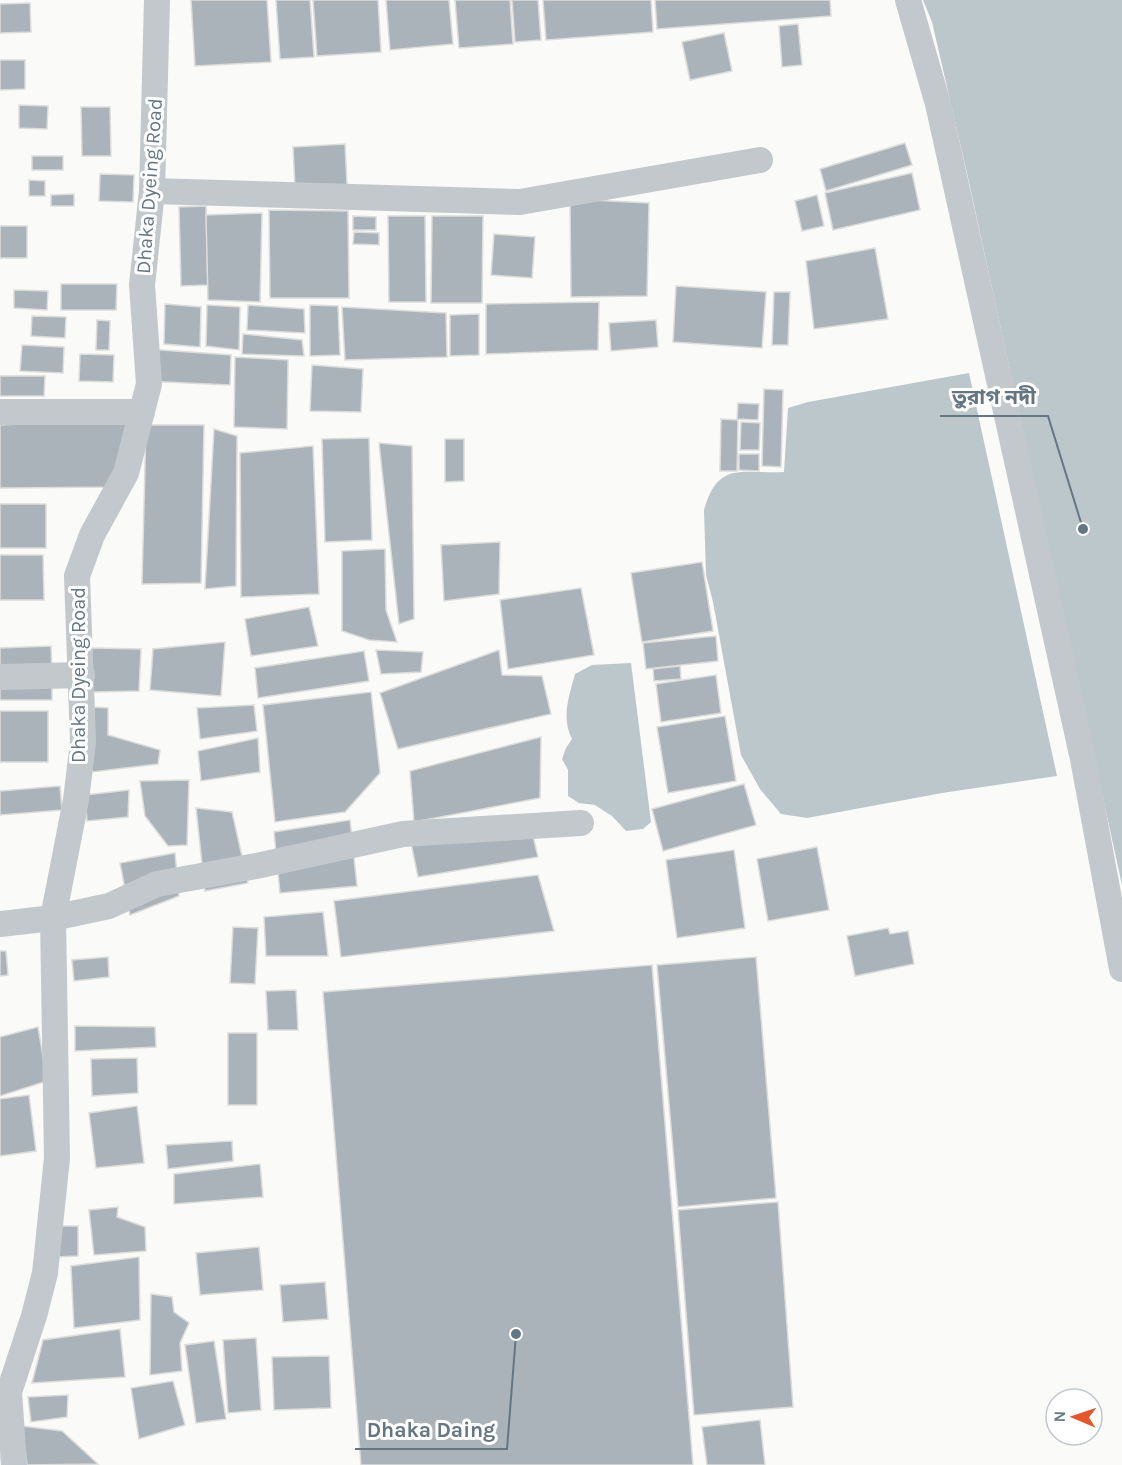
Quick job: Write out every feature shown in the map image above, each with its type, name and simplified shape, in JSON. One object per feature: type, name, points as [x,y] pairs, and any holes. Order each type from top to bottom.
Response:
[{"type":"street","name":"Dhaka Dyeing Road","points":[[14,1465],[9,1392],[34,1316],[45,1273],[57,1158],[53,918],[76,800],[83,742],[77,576],[92,535],[126,473],[149,384],[142,285],[152,191],[157,0]]},
{"type":"street","points":[[908,0],[938,104],[1083,759],[1122,969]]},
{"type":"street","points":[[152,191],[520,202],[760,160]]},
{"type":"street","points":[[0,412],[142,412]]},
{"type":"street","points":[[0,677],[82,675]]},
{"type":"street","points":[[0,924],[53,918],[109,906],[157,884],[256,866],[403,834],[581,823]]},
{"type":"shaded area","points":[[923,0],[1122,0],[1122,885],[967,173],[932,22]]},
{"type":"shaded area","points":[[969,373],[1057,776],[942,793],[807,818],[781,814],[760,789],[741,755],[706,575],[704,510],[710,494],[716,483],[733,473],[784,472],[788,408],[808,402]]},
{"type":"shaded area","points":[[631,663],[651,822],[643,829],[626,831],[612,816],[595,805],[579,803],[568,796],[568,770],[562,759],[572,739],[567,715],[575,674],[592,665]]},
{"type":"building","points":[[191,0],[267,0],[271,62],[195,66]]},
{"type":"building","points":[[276,0],[310,0],[314,57],[280,59]]},
{"type":"building","points":[[313,0],[378,0],[381,52],[317,56]]},
{"type":"building","points":[[386,0],[449,0],[453,44],[390,50]]},
{"type":"building","points":[[455,0],[510,0],[513,44],[459,48]]},
{"type":"building","points":[[512,0],[538,0],[541,40],[515,42]]},
{"type":"building","points":[[543,0],[651,0],[653,32],[546,40]]},
{"type":"building","points":[[655,0],[830,0],[831,16],[657,29]]},
{"type":"building","points":[[30,3],[31,32],[0,33],[0,4]]},
{"type":"building","points":[[798,24],[802,65],[782,67],[779,26]]},
{"type":"building","points":[[724,33],[732,71],[690,80],[682,42]]},
{"type":"building","points":[[0,60],[25,60],[25,89],[0,90]]},
{"type":"building","points":[[19,105],[48,106],[47,129],[19,128]]},
{"type":"building","points":[[81,107],[110,107],[111,156],[82,156]]},
{"type":"building","points":[[905,143],[912,165],[826,191],[820,169]]},
{"type":"building","points":[[345,144],[347,185],[295,188],[293,147]]},
{"type":"building","points":[[32,156],[63,156],[63,170],[32,170]]},
{"type":"building","points":[[912,173],[920,210],[833,230],[825,193]]},
{"type":"building","points":[[100,174],[134,175],[133,202],[99,201]]},
{"type":"building","points":[[29,180],[45,181],[45,196],[29,196]]},
{"type":"building","points":[[74,194],[74,206],[51,206],[51,195]]},
{"type":"building","points":[[817,195],[824,226],[802,231],[795,201]]},
{"type":"building","points":[[570,199],[649,203],[647,296],[571,297]]},
{"type":"building","points":[[206,206],[208,285],[181,286],[179,207]]},
{"type":"building","points":[[269,210],[348,211],[349,298],[270,298]]},
{"type":"building","points":[[262,213],[260,302],[208,300],[206,215]]},
{"type":"building","points":[[353,216],[376,217],[376,230],[353,230]]},
{"type":"building","points":[[388,216],[425,216],[426,302],[389,302]]},
{"type":"building","points":[[432,216],[483,216],[482,303],[431,303]]},
{"type":"building","points":[[0,226],[27,226],[27,258],[0,258]]},
{"type":"building","points":[[354,232],[379,233],[379,245],[353,244]]},
{"type":"building","points":[[494,234],[535,237],[532,278],[491,275]]},
{"type":"building","points":[[875,248],[888,319],[814,329],[806,261]]},
{"type":"building","points":[[61,284],[117,284],[116,310],[61,310]]},
{"type":"building","points":[[676,286],[766,292],[762,348],[673,342]]},
{"type":"building","points":[[14,290],[48,291],[47,310],[14,308]]},
{"type":"building","points":[[774,292],[790,292],[788,345],[772,345]]},
{"type":"building","points":[[599,302],[598,350],[486,354],[486,304]]},
{"type":"building","points":[[165,304],[201,307],[200,347],[164,344]]},
{"type":"building","points":[[207,305],[240,307],[239,350],[206,346]]},
{"type":"building","points":[[248,305],[304,309],[305,333],[247,330]]},
{"type":"building","points":[[310,305],[338,306],[340,355],[310,356]]},
{"type":"building","points":[[342,307],[446,313],[447,357],[345,360]]},
{"type":"building","points":[[479,314],[479,355],[450,356],[450,315]]},
{"type":"building","points":[[32,316],[66,317],[65,338],[31,336]]},
{"type":"building","points":[[97,320],[110,321],[109,350],[96,350]]},
{"type":"building","points":[[656,320],[658,347],[611,351],[609,323]]},
{"type":"building","points":[[243,334],[302,340],[304,356],[242,354]]},
{"type":"building","points":[[22,345],[64,347],[63,373],[20,371]]},
{"type":"building","points":[[147,349],[231,355],[230,385],[144,381]]},
{"type":"building","points":[[80,354],[114,355],[113,382],[79,381]]},
{"type":"building","points":[[235,357],[288,360],[287,429],[234,427]]},
{"type":"building","points":[[312,365],[363,369],[361,412],[310,411]]},
{"type":"building","points":[[0,376],[45,376],[44,396],[0,396]]},
{"type":"building","points":[[764,389],[783,390],[781,467],[762,466]]},
{"type":"building","points":[[738,403],[759,404],[758,420],[737,419]]},
{"type":"building","points":[[132,418],[109,487],[0,488],[0,425]]},
{"type":"building","points":[[721,419],[738,420],[737,471],[720,471]]},
{"type":"building","points":[[741,422],[760,423],[759,450],[740,450]]},
{"type":"building","points":[[146,425],[204,425],[201,583],[142,584]]},
{"type":"building","points":[[214,429],[237,436],[236,586],[205,589]]},
{"type":"building","points":[[369,438],[372,540],[325,542],[322,439]]},
{"type":"building","points":[[445,439],[464,439],[464,481],[445,482]]},
{"type":"building","points":[[379,443],[412,446],[414,619],[399,624]]},
{"type":"building","points":[[313,446],[319,594],[241,597],[240,453]]},
{"type":"building","points":[[739,454],[759,454],[759,471],[739,470]]},
{"type":"building","points":[[0,504],[46,504],[46,548],[0,548]]},
{"type":"building","points":[[500,542],[499,594],[444,601],[441,545]]},
{"type":"building","points":[[385,549],[386,610],[397,642],[369,640],[342,631],[342,551]]},
{"type":"building","points":[[0,555],[43,555],[44,600],[0,600]]},
{"type":"building","points":[[702,562],[713,631],[642,642],[631,573]]},
{"type":"building","points":[[581,588],[594,655],[508,669],[500,600]]},
{"type":"building","points":[[309,607],[318,646],[251,656],[245,619]]},
{"type":"building","points":[[716,636],[718,661],[646,669],[643,643]]},
{"type":"building","points":[[225,642],[221,696],[150,690],[153,649]]},
{"type":"building","points":[[51,646],[52,671],[0,673],[0,648]]},
{"type":"building","points":[[92,648],[141,649],[139,691],[92,692]]},
{"type":"building","points":[[376,650],[423,652],[421,672],[381,674]]},
{"type":"building","points":[[499,650],[502,675],[542,676],[551,714],[398,749],[380,693]]},
{"type":"building","points":[[364,651],[369,681],[258,698],[255,668]]},
{"type":"building","points":[[680,666],[681,679],[654,681],[653,669]]},
{"type":"building","points":[[716,675],[721,713],[661,722],[656,684]]},
{"type":"building","points":[[52,682],[52,700],[0,700],[0,683]]},
{"type":"building","points":[[371,692],[380,773],[345,812],[275,822],[263,705]]},
{"type":"building","points":[[254,705],[257,731],[200,739],[197,708]]},
{"type":"building","points":[[94,707],[108,708],[108,735],[160,750],[158,764],[92,772]]},
{"type":"building","points":[[0,711],[48,711],[48,762],[0,762]]},
{"type":"building","points":[[725,716],[736,781],[668,793],[657,727]]},
{"type":"building","points":[[541,737],[540,798],[414,822],[410,771]]},
{"type":"building","points":[[258,738],[260,772],[201,781],[198,751]]},
{"type":"building","points":[[189,780],[187,845],[168,846],[145,816],[140,781]]},
{"type":"building","points":[[744,784],[756,825],[663,851],[652,809]]},
{"type":"building","points":[[60,786],[62,810],[0,815],[0,791]]},
{"type":"building","points":[[129,790],[128,817],[87,821],[85,795]]},
{"type":"building","points":[[196,808],[232,812],[248,883],[205,891]]},
{"type":"building","points":[[350,820],[357,886],[280,893],[274,832]]},
{"type":"building","points":[[533,836],[538,857],[418,877],[411,843]]},
{"type":"building","points":[[817,847],[829,910],[768,921],[757,859]]},
{"type":"building","points":[[734,850],[745,928],[677,938],[666,860]]},
{"type":"building","points":[[175,853],[179,896],[130,915],[120,863]]},
{"type":"building","points":[[538,875],[554,931],[341,957],[334,901]]},
{"type":"building","points":[[323,912],[328,956],[266,956],[264,917]]},
{"type":"building","points":[[233,927],[258,928],[255,984],[230,983]]},
{"type":"building","points":[[888,928],[890,934],[908,931],[914,964],[855,976],[847,936]]},
{"type":"building","points":[[0,951],[6,951],[8,975],[0,976]]},
{"type":"building","points":[[108,957],[109,977],[74,981],[72,960]]},
{"type":"building","points":[[756,957],[776,1198],[678,1207],[657,965]]},
{"type":"building","points":[[652,965],[693,1465],[361,1465],[323,992]]},
{"type":"building","points":[[296,990],[298,1030],[268,1030],[266,991]]},
{"type":"building","points":[[75,1026],[155,1027],[156,1047],[75,1051]]},
{"type":"building","points":[[38,1027],[47,1081],[0,1096],[0,1037]]},
{"type":"building","points":[[228,1033],[257,1033],[257,1105],[228,1105]]},
{"type":"building","points":[[137,1058],[138,1093],[92,1096],[91,1059]]},
{"type":"building","points":[[29,1095],[36,1151],[0,1156],[0,1099]]},
{"type":"building","points":[[137,1106],[144,1163],[96,1168],[89,1113]]},
{"type":"building","points":[[232,1141],[233,1161],[168,1169],[166,1145]]},
{"type":"building","points":[[260,1164],[263,1197],[174,1204],[174,1174]]},
{"type":"building","points":[[778,1202],[793,1407],[694,1415],[678,1210]]},
{"type":"building","points":[[118,1207],[117,1217],[145,1227],[146,1251],[94,1255],[89,1210]]},
{"type":"building","points":[[55,1226],[78,1226],[78,1256],[55,1257]]},
{"type":"building","points":[[259,1247],[263,1290],[200,1295],[196,1253]]},
{"type":"building","points":[[139,1257],[140,1320],[74,1328],[71,1266]]},
{"type":"building","points":[[325,1282],[328,1319],[283,1322],[280,1285]]},
{"type":"building","points":[[151,1294],[172,1297],[174,1312],[189,1323],[180,1343],[182,1371],[150,1375]]},
{"type":"building","points":[[120,1329],[125,1377],[32,1383],[43,1340]]},
{"type":"building","points":[[256,1338],[261,1410],[228,1413],[223,1340]]},
{"type":"building","points":[[214,1341],[226,1419],[196,1423],[185,1345]]},
{"type":"building","points":[[329,1356],[331,1408],[274,1410],[272,1357]]},
{"type":"building","points":[[173,1381],[185,1425],[139,1439],[131,1388]]},
{"type":"building","points":[[68,1395],[67,1417],[31,1422],[28,1397]]},
{"type":"building","points":[[760,1420],[765,1465],[707,1465],[702,1427]]},
{"type":"building","points":[[22,1426],[62,1431],[98,1464],[27,1465]]},
{"type":"place","name":"তুরাগ নদী","points":[[1083,529]]},
{"type":"place","name":"Dhaka Daing","points":[[516,1334]]}]
